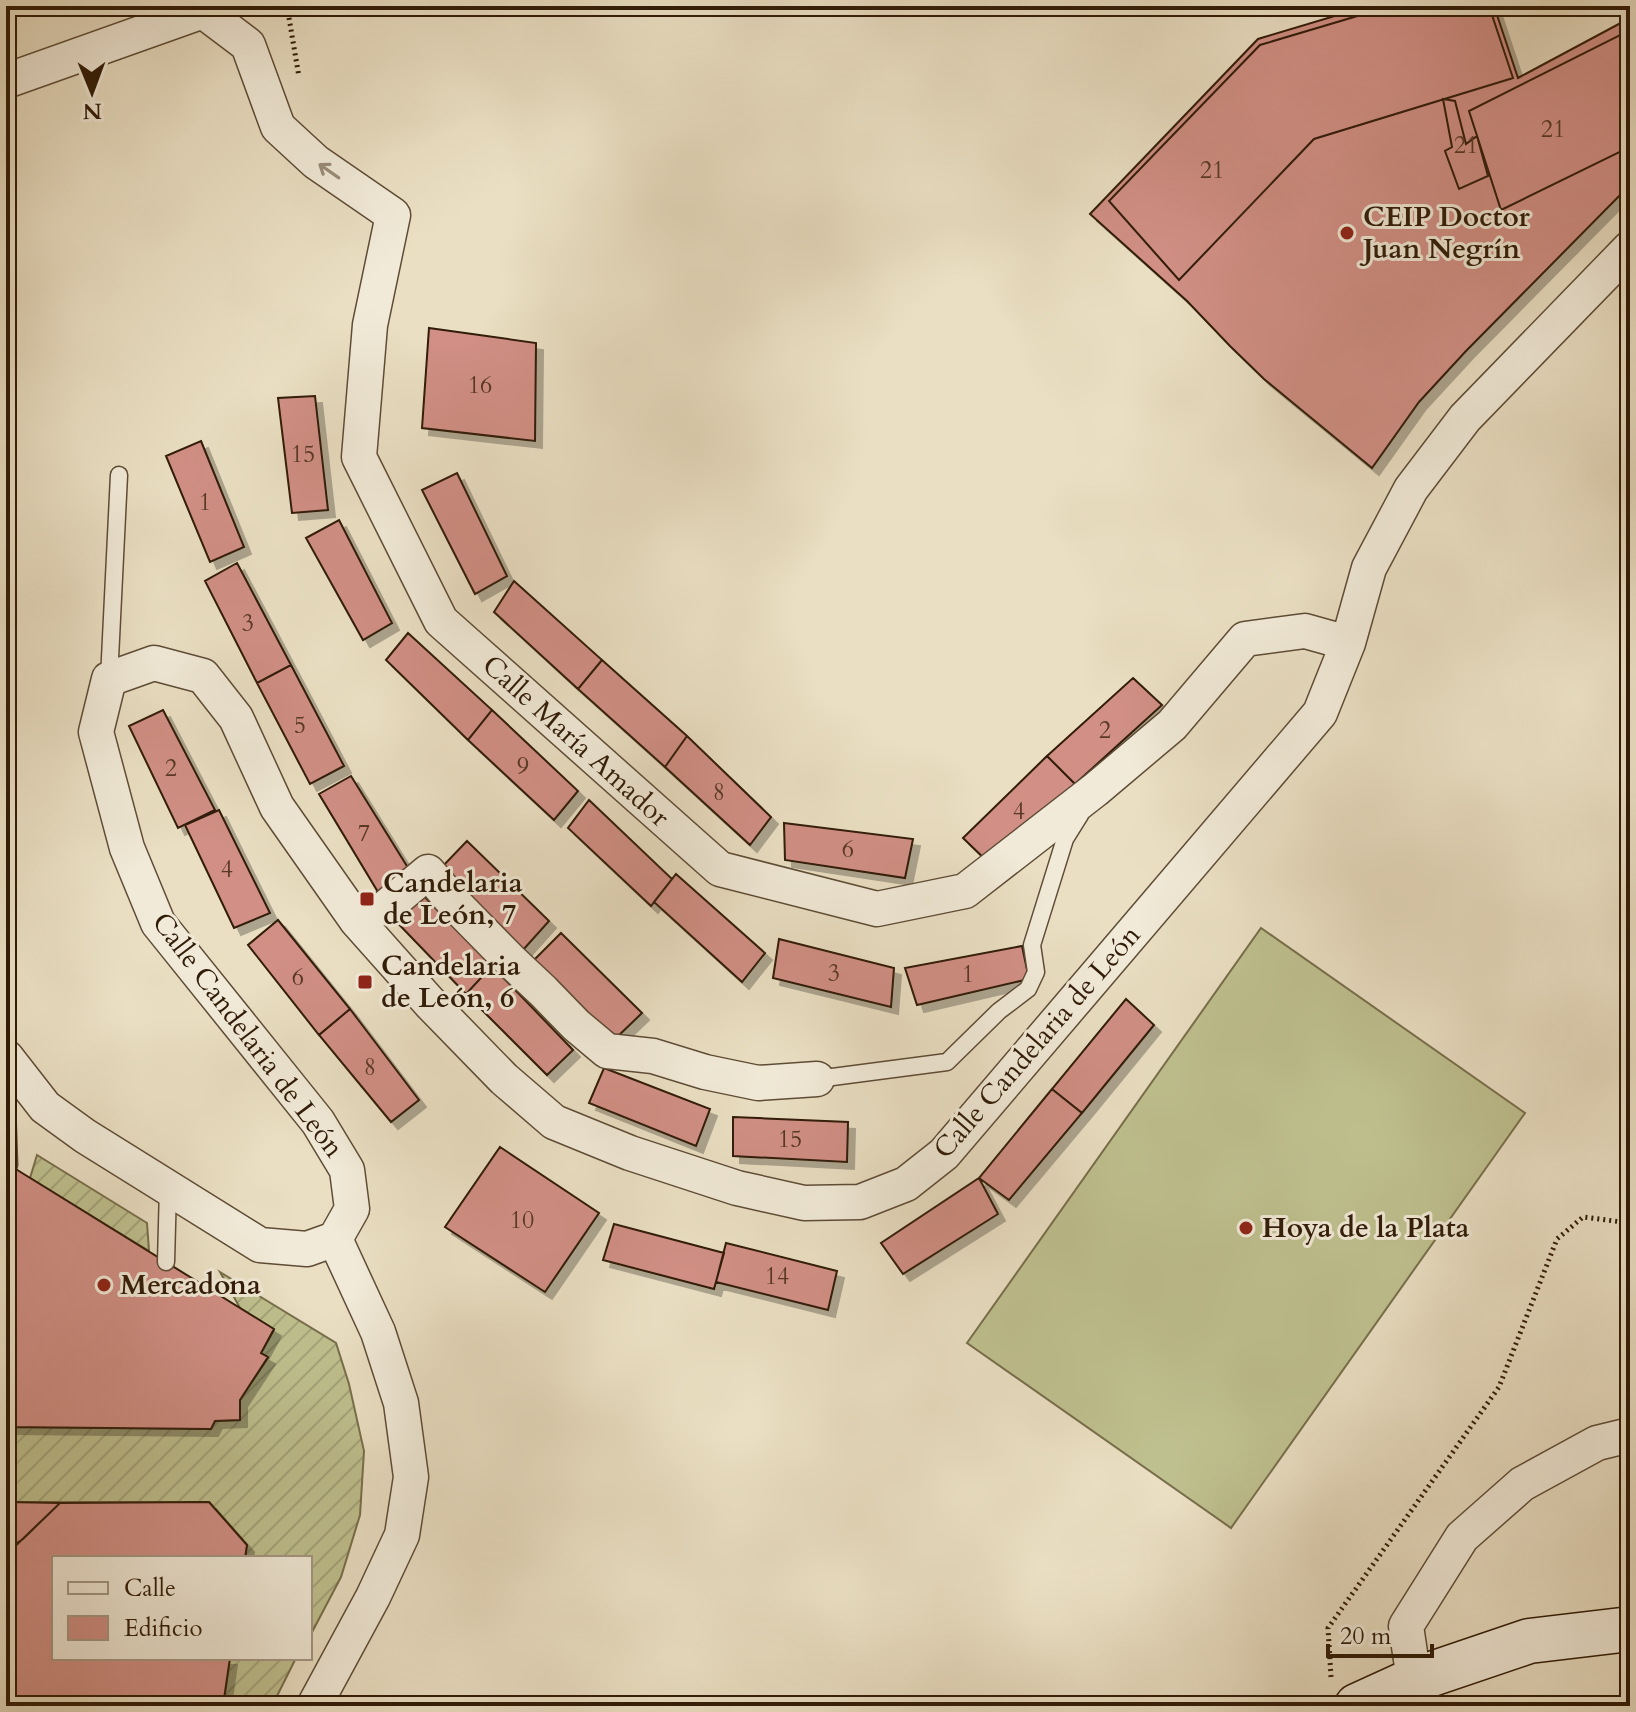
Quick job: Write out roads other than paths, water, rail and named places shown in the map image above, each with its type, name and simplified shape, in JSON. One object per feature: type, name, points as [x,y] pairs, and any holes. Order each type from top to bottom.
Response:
[{"type":"street","points":[[6,81],[199,8]]},
{"type":"street","name":"Calle María Amador","points":[[199,8],[248,45],[278,127],[316,162],[393,215],[370,325],[359,457],[441,621],[720,869],[877,909],[965,891],[1095,790],[1172,725],[1245,639],[1305,631],[1348,643]]},
{"type":"street","name":"Calle Candelaria de León","points":[[335,1239],[352,1209],[347,1170],[318,1122],[158,923],[127,848],[96,732],[109,679],[154,663],[203,676],[236,718],[277,807],[357,921],[440,1014],[504,1079],[554,1122],[630,1153],[737,1188],[804,1203],[860,1202],[906,1184],[944,1154],[1320,713],[1348,643],[1369,568],[1411,489],[1465,418],[1623,259]]},
{"type":"street","points":[[385,908],[428,872],[511,961],[607,1051],[653,1056],[705,1072],[758,1083],[817,1079]]},
{"type":"street","points":[[6,1057],[45,1107],[85,1136],[260,1245],[307,1249],[335,1239],[378,1332],[401,1403],[411,1477],[402,1535],[373,1597],[314,1706]]},
{"type":"street","points":[[1414,1680],[1406,1626],[1462,1537],[1522,1484],[1597,1443],[1630,1435]]},
{"type":"street","points":[[1344,1698],[1414,1680],[1529,1641],[1630,1629]]},
{"type":"lane","points":[[109,679],[119,475]]},
{"type":"lane","name":"Calle María Amador","points":[[817,1079],[947,1062],[999,1011],[1028,989],[1036,972],[1032,945],[1065,839],[1095,790]]},
{"type":"lane","points":[[6,1081],[9,1165]]},
{"type":"lane","points":[[166,1262],[168,1188]]},
{"type":"place","name":"CEIP Doctor Juan Negrín","points":[[1347,233]]},
{"type":"place","name":"Candelaria de León, 7","points":[[367,899]]},
{"type":"place","name":"Candelaria de León, 6","points":[[365,982]]},
{"type":"place","name":"Hoya de la Plata","points":[[1246,1228]]},
{"type":"place","name":"Mercadona","points":[[104,1285]]}]
